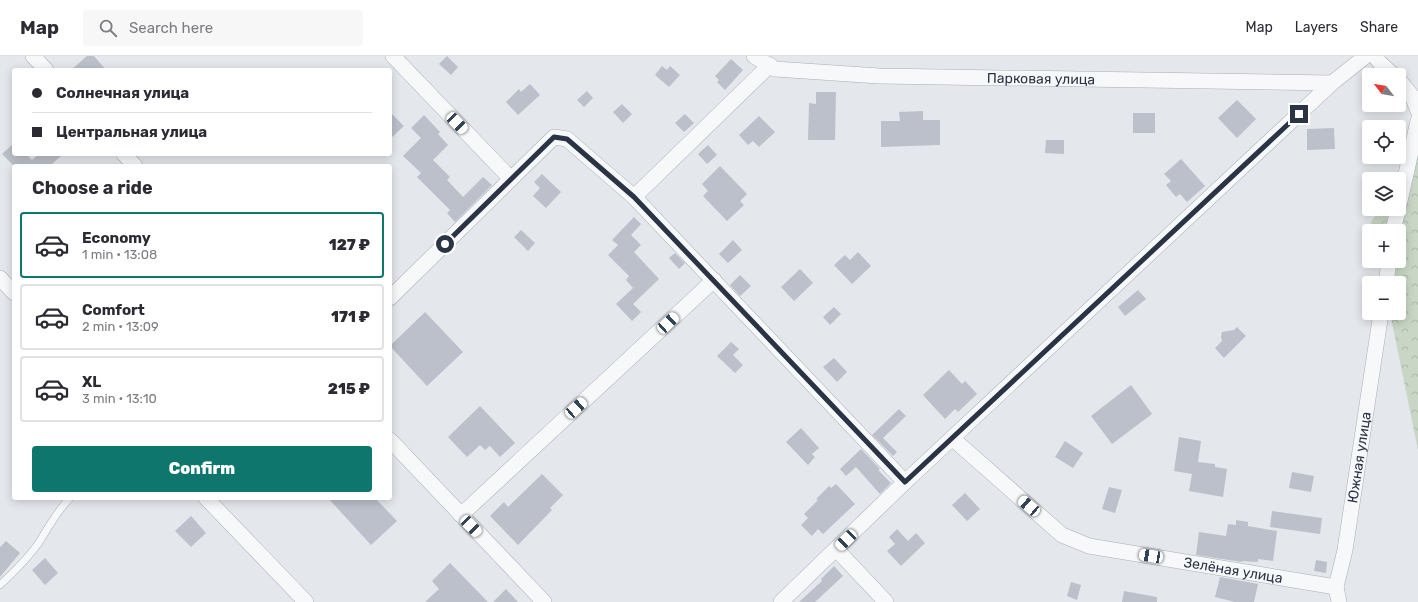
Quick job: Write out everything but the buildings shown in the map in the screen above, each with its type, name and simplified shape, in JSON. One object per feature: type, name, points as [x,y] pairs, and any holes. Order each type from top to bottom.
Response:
[{"type":"street","points":[[33,56],[44,68]]},
{"type":"street","points":[[393,56],[511,179]]},
{"type":"street","name":"Парковая улица","points":[[754,56],[775,69],[879,76],[1332,83]]},
{"type":"street","points":[[781,602],[905,482],[1332,83],[1366,56]]},
{"type":"street","points":[[1375,56],[1385,68]]},
{"type":"street","points":[[634,197],[770,65]]},
{"type":"street","points":[[1406,89],[1412,96],[1418,111]]},
{"type":"street","points":[[1406,174],[1418,121]]},
{"type":"street","points":[[392,296],[554,137],[567,139],[634,197],[905,482]]},
{"type":"street","points":[[126,156],[133,164]]},
{"type":"street","points":[[0,278],[12,291]]},
{"type":"street","points":[[461,515],[714,280]]},
{"type":"street","name":"Южная улица","points":[[1339,602],[1336,587],[1345,550],[1380,320]]},
{"type":"street","name":"Зелёная улица","points":[[952,438],[1062,535],[1090,546],[1336,587]]},
{"type":"street","points":[[392,442],[544,602]]},
{"type":"street","points":[[208,500],[306,602]]},
{"type":"street","points":[[836,549],[886,602]]},
{"type":"lane","points":[[0,585],[18,568],[37,545],[63,505],[68,500]]},
{"type":"green space","points":[[1418,157],[1418,450],[1391,320],[1406,320],[1406,276],[1382,276],[1380,268],[1406,268],[1406,224],[1371,224],[1371,222],[1375,216],[1406,216],[1406,173]]},
{"type":"route","points":[[445,244],[554,137],[567,139],[634,197],[905,482],[918,472],[952,438],[1299,114]]}]
